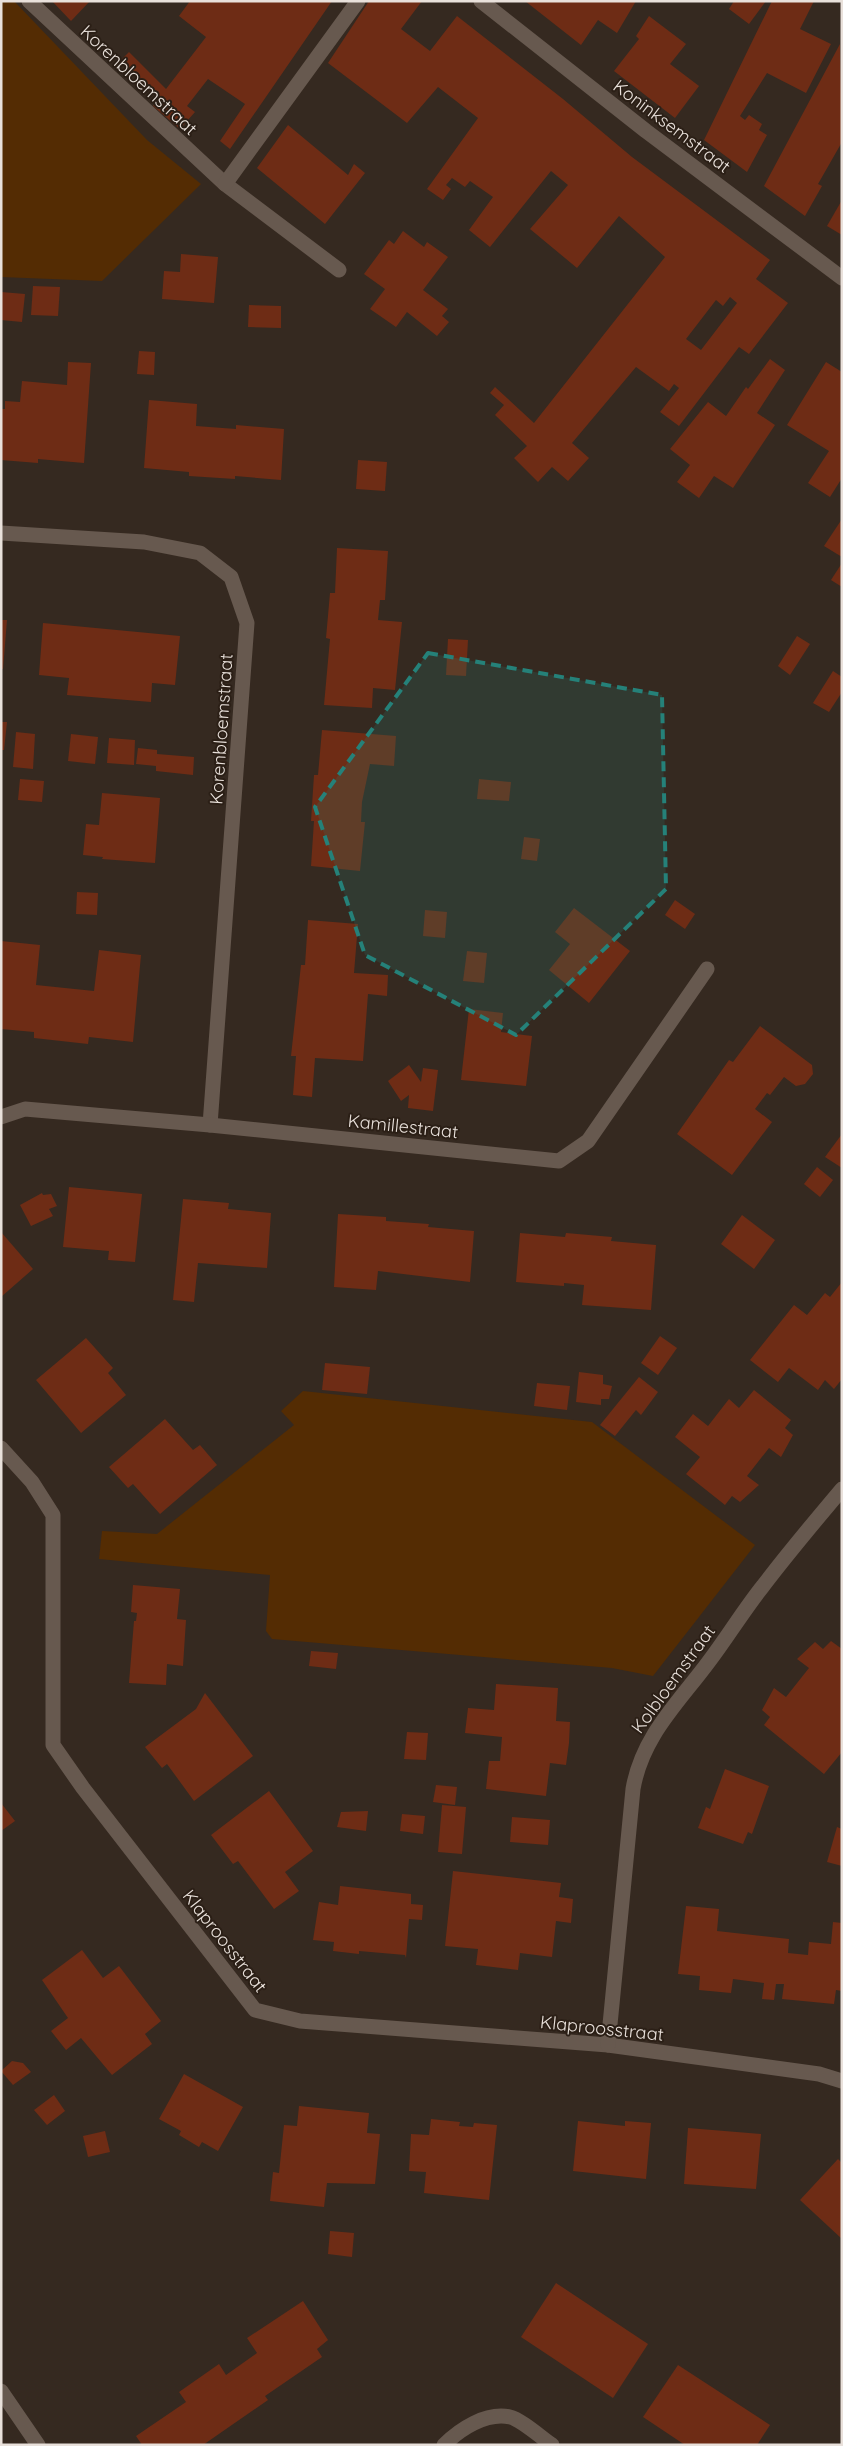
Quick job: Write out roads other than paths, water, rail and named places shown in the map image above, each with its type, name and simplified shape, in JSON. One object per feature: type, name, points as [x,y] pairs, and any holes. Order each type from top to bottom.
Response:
[{"type":"street","name":"Korenbloemstraat","points":[[29,1],[225,184],[339,270]]},
{"type":"street","points":[[225,184],[358,1]]},
{"type":"street","name":"Koninksemstraat","points":[[481,1],[646,131],[842,278]]},
{"type":"street","name":"Korenbloemstraat","points":[[1,533],[144,542],[200,553],[231,577],[247,623],[210,1125]]},
{"type":"street","name":"Kamillestraat","points":[[1,1117],[25,1109],[210,1125],[559,1161],[588,1141],[707,969]]},
{"type":"street","name":"Klaproosstraat","points":[[1,1448],[32,1482],[53,1515],[53,1744],[83,1788],[256,2010],[300,2021],[608,2045],[819,2074],[842,2081]]},
{"type":"street","name":"Kolbloemstraat","points":[[608,2045],[636,1772],[662,1720],[707,1664],[762,1587],[842,1489]]},
{"type":"street","points":[[1,2390],[38,2445]]},
{"type":"street","points":[[444,2445],[450,2438],[482,2419],[511,2417],[552,2445]]}]
